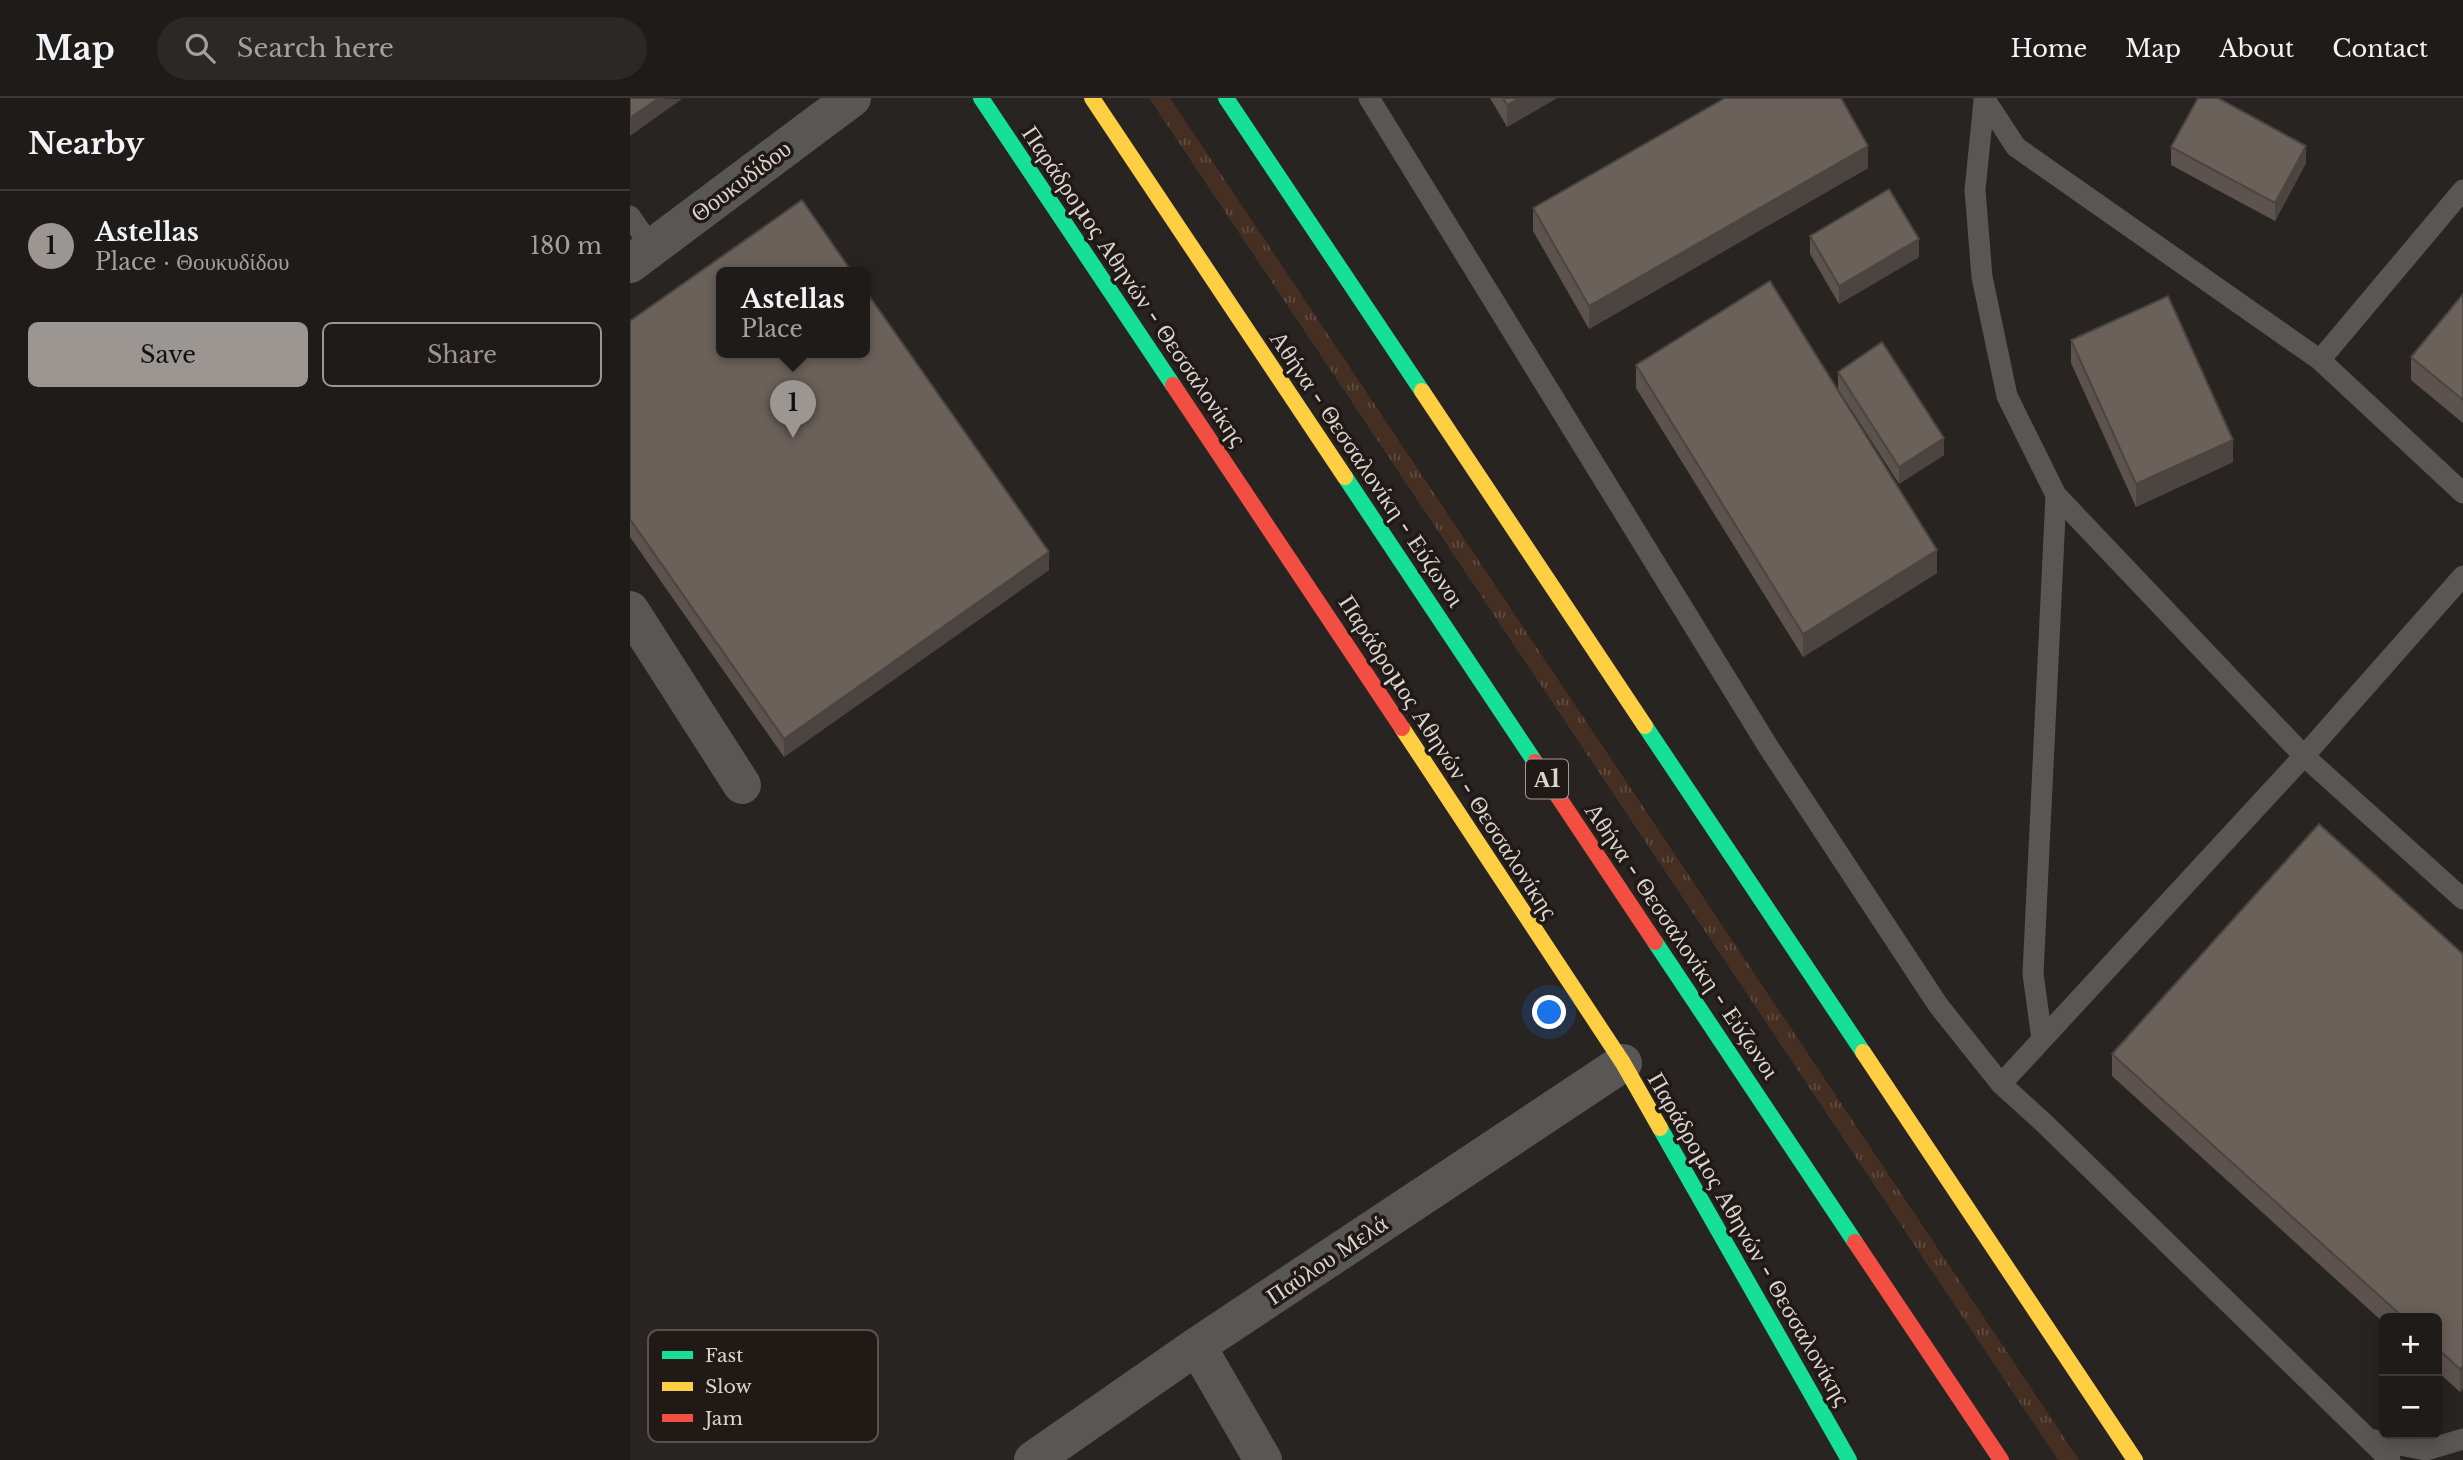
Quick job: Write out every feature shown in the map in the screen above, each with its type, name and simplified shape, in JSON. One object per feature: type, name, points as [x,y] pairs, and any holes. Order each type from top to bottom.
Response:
[{"type":"main road","name":"Παράδρομος Αθηνών - Θεσσαλονίκης","points":[[981,98],[1400,724],[1623,1063],[1849,1460]]},
{"type":"main road","name":"Αθήνα - Θεσσαλονίκη - Εύζωνοι","points":[[1092,98],[2001,1460]]},
{"type":"main road","points":[[1226,98],[2135,1460]]},
{"type":"street","name":"Θουκυδίδου","points":[[641,256],[852,98]]},
{"type":"street","points":[[630,610],[742,785]]},
{"type":"street","name":"Παύλου Μελά","points":[[1033,1460],[1197,1346],[1623,1063]]},
{"type":"street","points":[[1197,1346],[1263,1460]]},
{"type":"lane","points":[[1369,98],[1769,748],[1938,1005],[2001,1084],[2390,1460]]},
{"type":"lane","points":[[1984,100],[2017,147],[2320,360],[2463,493]]},
{"type":"lane","points":[[1984,100],[1975,190],[1982,277],[2007,396],[2056,495],[2304,756],[2463,899]]},
{"type":"lane","points":[[2320,360],[2463,190]]},
{"type":"lane","points":[[630,216],[641,256]]},
{"type":"lane","points":[[2042,1039],[2033,974],[2056,495]]},
{"type":"lane","points":[[2001,1084],[2304,756],[2463,576]]},
{"type":"lane","points":[[2369,1439],[2426,1450],[2463,1439]]},
{"type":"green space","points":[[1149,98],[1170,98],[2079,1460],[2058,1460]]},
{"type":"building","points":[[630,98],[659,98],[630,118]]},
{"type":"building","points":[[1503,98],[1519,98],[1507,105]]},
{"type":"building","points":[[1725,98],[1841,98],[1868,146],[1589,306],[1533,208]]},
{"type":"building","points":[[2198,98],[2218,98],[2306,146],[2275,203],[2171,147]]},
{"type":"building","points":[[1889,189],[1919,239],[1839,286],[1810,236]]},
{"type":"building","points":[[802,200],[849,267],[716,267],[716,358],[870,358],[870,297],[1049,552],[784,739],[630,519],[630,321]]},
{"type":"building","points":[[1770,281],[1937,550],[1803,634],[1636,365]]},
{"type":"building","points":[[2463,294],[2463,400],[2411,357]]},
{"type":"building","points":[[2168,296],[2233,440],[2136,484],[2071,340]]},
{"type":"building","points":[[1882,342],[1944,438],[1899,467],[1838,372]]},
{"type":"building","points":[[2319,824],[2463,954],[2463,1366],[2460,1369],[2442,1353],[2442,1313],[2398,1313],[2112,1054]]},
{"type":"traffic: fast","points":[[981,98],[1173,385]]},
{"type":"traffic: fast","points":[[1226,98],[1422,391]]},
{"type":"traffic: fast","points":[[1345,477],[1535,762]]},
{"type":"traffic: fast","points":[[1645,726],[1863,1052]]},
{"type":"traffic: fast","points":[[1655,942],[1855,1242]]},
{"type":"traffic: fast","points":[[1660,1128],[1849,1460]]},
{"type":"traffic: slow","points":[[1092,98],[1345,477]]},
{"type":"traffic: slow","points":[[1422,391],[1645,726]]},
{"type":"traffic: slow","points":[[1402,728],[1623,1063],[1660,1128]]},
{"type":"traffic: slow","points":[[1863,1052],[2135,1460]]},
{"type":"traffic: jam","points":[[1173,385],[1402,728]]},
{"type":"traffic: jam","points":[[1535,762],[1655,942]]},
{"type":"traffic: jam","points":[[1855,1242],[2001,1460]]},
{"type":"place","name":"Astellas","points":[[793,438]]}]
